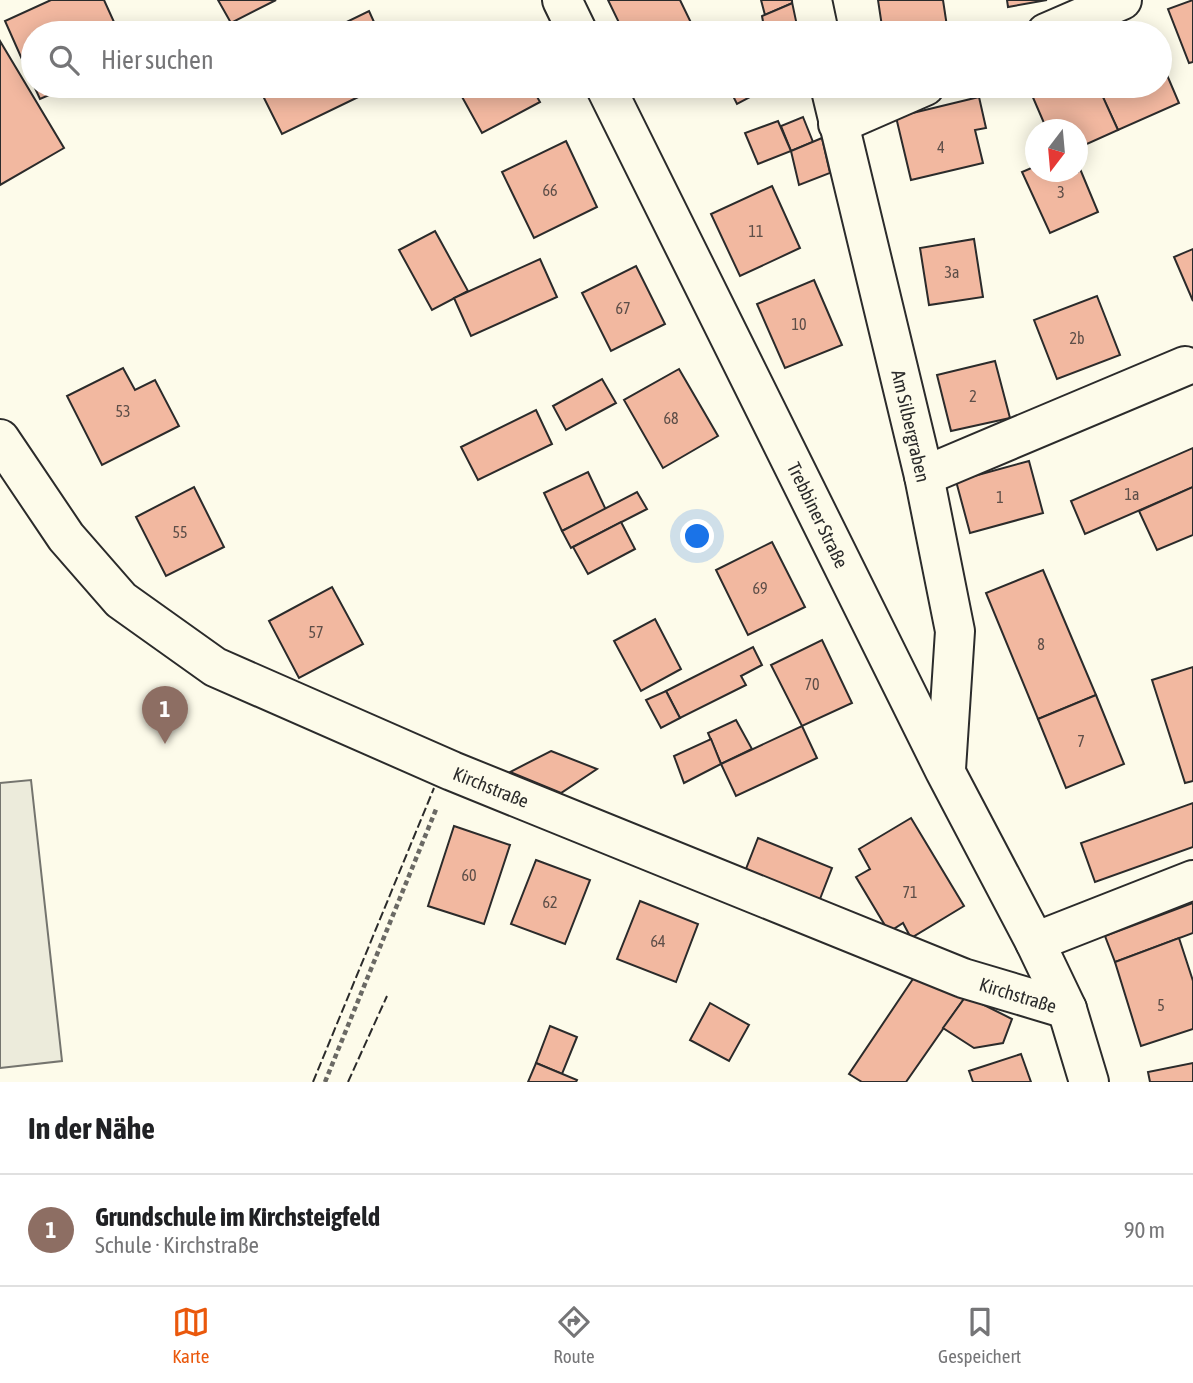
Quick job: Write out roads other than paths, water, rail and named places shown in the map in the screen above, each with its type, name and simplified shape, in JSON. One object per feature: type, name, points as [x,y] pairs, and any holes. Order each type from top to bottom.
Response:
[{"type":"street","points":[[562,0],[573,21]]},
{"type":"street","points":[[812,0],[816,21]]},
{"type":"street","points":[[1074,21],[1122,0]]},
{"type":"street","name":"Trebbiner Straße","points":[[611,98],[946,771],[1035,942],[1067,1009],[1089,1082]]},
{"type":"street","name":"Am Silbergraben","points":[[833,98],[924,476],[955,631],[946,771]]},
{"type":"street","points":[[838,124],[898,98]]},
{"type":"street","points":[[924,476],[1185,366]]},
{"type":"street","name":"Kirchstraße","points":[[0,439],[66,537],[121,600],[215,667],[452,771],[963,978],[1067,1009]]},
{"type":"street","points":[[1035,942],[1193,880]]},
{"type":"place","name":"Grundschule im Kirchsteigfeld","points":[[165,744]]}]
